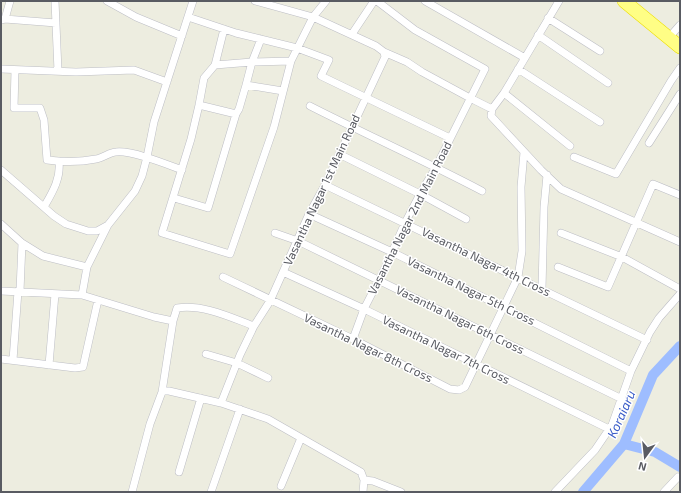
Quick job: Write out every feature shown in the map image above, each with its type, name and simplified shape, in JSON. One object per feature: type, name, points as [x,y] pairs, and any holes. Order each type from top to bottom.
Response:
[{"type":"highway","points":[[624,1],[680,47]]},
{"type":"highway","points":[[634,1],[678,32]]},
{"type":"street","points":[[10,1],[3,20],[56,22]]},
{"type":"street","points":[[55,1],[58,71]]},
{"type":"street","points":[[107,1],[136,17],[182,36]]},
{"type":"street","points":[[82,295],[87,266],[108,225],[135,192],[142,176],[154,122],[194,1]]},
{"type":"street","points":[[255,1],[313,17],[352,34],[376,46],[384,52],[407,62],[422,72],[492,109]]},
{"type":"street","points":[[224,29],[216,65],[204,78],[182,170],[162,233],[230,254],[239,224],[274,127],[291,62],[313,17],[326,1]]},
{"type":"street","points":[[352,34],[376,1]]},
{"type":"street","name":"Vasantha Nagar 2nd Main Road","points":[[353,339],[364,309],[405,223],[436,167],[485,69],[415,30],[376,1]]},
{"type":"street","points":[[425,1],[525,58]]},
{"type":"street","points":[[559,1],[504,93],[492,109],[490,116],[561,189],[680,242]]},
{"type":"street","points":[[188,16],[224,29],[297,48],[329,60],[322,76],[450,138]]},
{"type":"street","points":[[548,18],[600,51]]},
{"type":"street","points":[[538,35],[608,83]]},
{"type":"street","points":[[174,198],[208,208],[252,62],[261,39]]},
{"type":"street","name":"Vasantha Nagar 1st Main Road","points":[[221,403],[254,326],[270,301],[309,214],[325,185],[366,98],[385,57],[384,52]]},
{"type":"street","points":[[216,65],[252,62],[291,62]]},
{"type":"street","points":[[574,157],[616,174],[671,80],[680,68]]},
{"type":"street","points":[[1,69],[58,71],[134,70],[167,82]]},
{"type":"street","points":[[518,69],[600,122]]},
{"type":"street","points":[[16,70],[14,108],[40,108],[44,120],[47,160],[94,160],[115,152],[121,152],[147,158],[182,170]]},
{"type":"street","points":[[246,85],[283,91]]},
{"type":"street","points":[[504,93],[570,146]]},
{"type":"street","points":[[649,143],[680,94]]},
{"type":"street","points":[[198,105],[236,114]]},
{"type":"street","points":[[310,106],[436,167],[482,192]]},
{"type":"street","points":[[477,365],[518,278],[522,252],[521,187],[524,152]]},
{"type":"street","points":[[339,154],[420,194],[466,219]]},
{"type":"street","points":[[44,207],[55,188],[59,174],[59,161]]},
{"type":"street","points":[[1,170],[54,216],[66,224],[88,231],[97,231],[108,225]]},
{"type":"street","points":[[542,289],[544,207],[547,175]]},
{"type":"street","points":[[558,268],[608,287],[653,184],[680,195]]},
{"type":"street","name":"Vasantha Nagar 4th Cross","points":[[325,185],[647,340]]},
{"type":"street","name":"Vasantha Nagar 5th Cross","points":[[309,214],[392,252],[631,371]]},
{"type":"street","points":[[1,224],[22,243],[43,256],[87,266]]},
{"type":"street","name":"Vasantha Nagar 6th Cross","points":[[275,233],[298,241],[622,399]]},
{"type":"street","points":[[561,233],[622,257],[680,289]]},
{"type":"street","points":[[12,360],[22,243]]},
{"type":"street","name":"Vasantha Nagar 7th Cross","points":[[283,272],[364,309],[609,429]]},
{"type":"street","name":"Vasantha Nagar 8th Cross","points":[[223,278],[353,339],[450,389],[459,390],[466,387],[477,365]]},
{"type":"street","points":[[1,291],[82,295],[173,321]]},
{"type":"street","points":[[49,365],[56,294]]},
{"type":"street","points":[[555,492],[595,450],[609,429],[622,399],[631,371],[650,332],[659,318],[680,294]]},
{"type":"street","points":[[1,359],[49,365],[84,367],[98,300]]},
{"type":"street","points":[[132,492],[150,424],[162,392],[176,308],[184,307],[212,311],[254,326]]},
{"type":"street","points":[[206,354],[237,363],[268,378]]},
{"type":"street","points":[[162,392],[169,391],[221,403],[268,419],[361,472],[364,480],[363,492]]},
{"type":"street","points":[[179,472],[201,398]]},
{"type":"street","points":[[211,492],[240,409]]},
{"type":"street","points":[[281,486],[301,438]]},
{"type":"street","points":[[664,492],[678,477]]},
{"type":"street","points":[[364,480],[373,481],[401,492]]},
{"type":"waterway","name":"Koraiaru","points":[[583,492],[624,444],[653,375],[680,346]]},
{"type":"waterway","points":[[624,444],[655,452],[680,467]]}]
